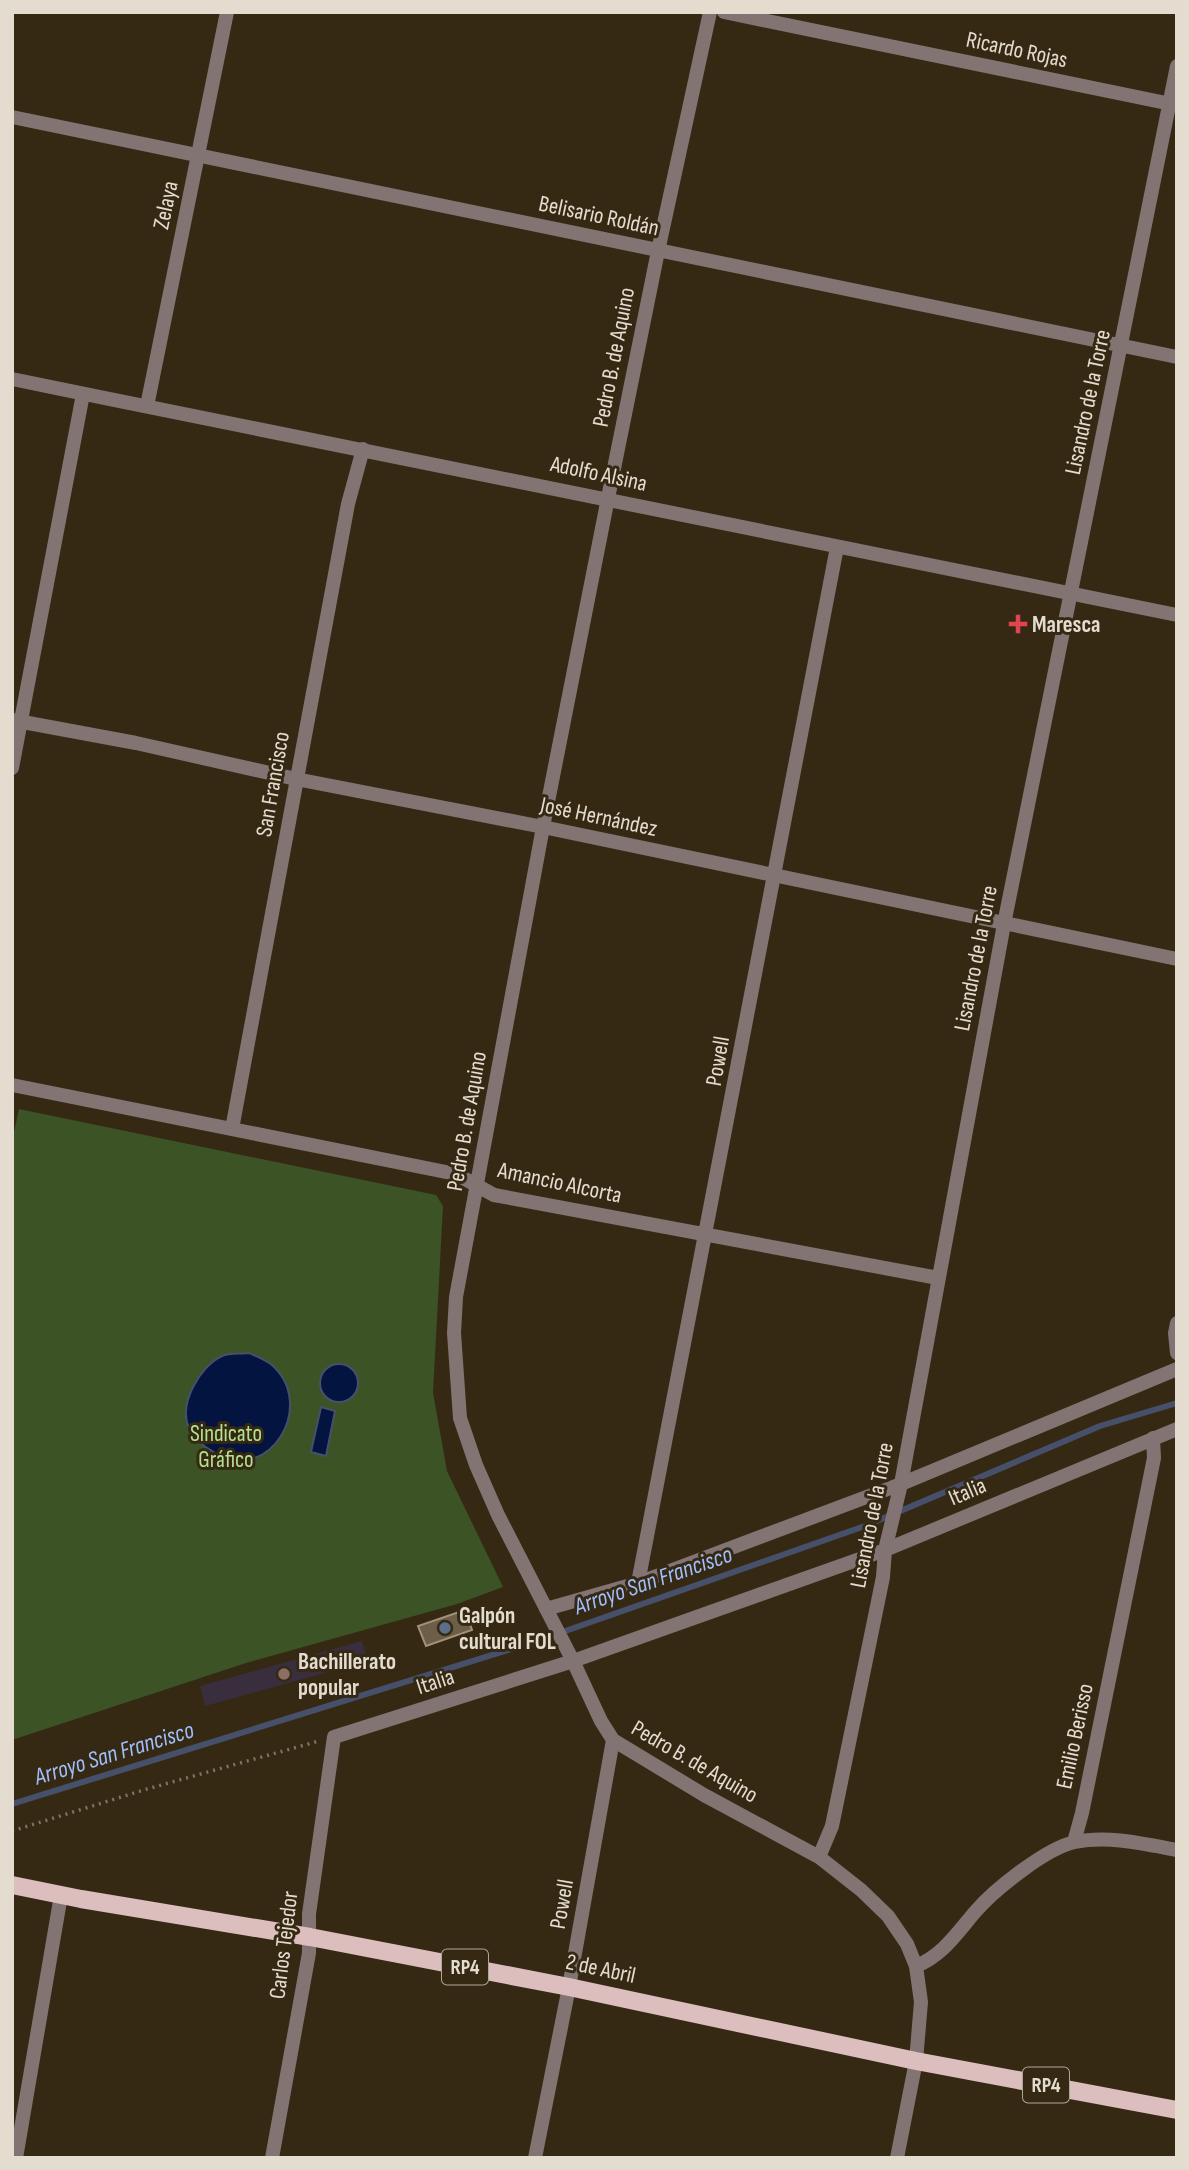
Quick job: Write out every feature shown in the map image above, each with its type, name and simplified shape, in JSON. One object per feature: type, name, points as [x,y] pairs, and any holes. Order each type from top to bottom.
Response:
[{"type":"main road","name":"2 de Abril","points":[[12,1885],[310,1937],[569,1987],[916,2061],[1177,2110]]},
{"type":"street","name":"Zelaya","points":[[147,406],[227,12]]},
{"type":"street","name":"Pedro B. de Aquino","points":[[710,12],[608,498],[543,827],[456,1297],[454,1334],[460,1418],[498,1515],[613,1740],[705,1795],[819,1857],[861,1890],[888,1916],[907,1944],[916,1966],[921,2002],[916,2061]]},
{"type":"street","name":"Ricardo Rojas","points":[[724,12],[1173,105]]},
{"type":"street","name":"Lisandro de la Torre","points":[[819,1857],[832,1826],[883,1577],[885,1550],[901,1484],[1004,924],[1121,345],[1173,105],[1177,66]]},
{"type":"street","name":"Belisario Roldán","points":[[12,117],[1177,356]]},
{"type":"street","name":"Adolfo Alsina","points":[[12,379],[1177,615]]},
{"type":"street","points":[[12,768],[17,721],[83,394]]},
{"type":"street","name":"San Francisco","points":[[232,1129],[348,504],[363,449]]},
{"type":"street","name":"Powell","points":[[638,1583],[708,1235],[837,547]]},
{"type":"street","name":"José Hernández","points":[[17,721],[136,743],[296,779],[543,827],[1177,959]]},
{"type":"street","name":"Amancio Alcorta","points":[[12,1085],[456,1174],[494,1195],[938,1278]]},
{"type":"street","points":[[1177,1323],[1177,1353]]},
{"type":"street","name":"Italia","points":[[546,1609],[638,1583],[901,1484],[1177,1369]]},
{"type":"street","name":"Italia","points":[[334,1737],[885,1550],[1177,1429]]},
{"type":"street","name":"Emilio Berisso","points":[[1074,1842],[1154,1458],[1153,1438]]},
{"type":"street","name":"Carlos Tejedor","points":[[272,2158],[309,1953],[309,1914],[334,1737]]},
{"type":"street","name":"Powell","points":[[535,2158],[613,1740]]},
{"type":"street","points":[[916,1966],[941,1951],[989,1895],[1028,1867],[1074,1842],[1105,1840],[1177,1850]]},
{"type":"street","points":[[16,2158],[61,1895]]},
{"type":"street","points":[[897,2158],[916,2061]]},
{"type":"path","points":[[12,1831],[147,1789],[334,1737]]},
{"type":"shaded area","name":"Bachillerato popular","points":[[362,1641],[368,1661],[205,1706],[200,1686]]},
{"type":"green space","name":"Sindicato Gráfico","points":[[19,1109],[436,1195],[443,1206],[433,1393],[447,1471],[503,1587],[457,1604],[246,1663],[12,1740],[12,1141]]},
{"type":"water","points":[[249,1353],[272,1365],[285,1382],[290,1400],[288,1419],[281,1436],[269,1450],[253,1458],[235,1460],[215,1453],[197,1440],[189,1428],[186,1408],[193,1387],[214,1361],[225,1355]]},
{"type":"water","points":[[339,1364],[353,1369],[358,1383],[353,1397],[339,1402],[325,1397],[320,1383],[325,1369]]},
{"type":"water","points":[[321,1407],[335,1411],[326,1456],[311,1452]]},
{"type":"building","name":"Galpón cultural FOL","points":[[465,1610],[472,1630],[426,1646],[418,1626]]},
{"type":"waterway","name":"Arroyo San Francisco","points":[[12,1804],[534,1642],[865,1526],[1100,1426],[1177,1403]]},
{"type":"place","name":"Maresca","points":[[1018,624]]},
{"type":"place","name":"Galpón cultural FOL","points":[[445,1628]]},
{"type":"place","name":"Bachillerato popular","points":[[284,1674]]}]
